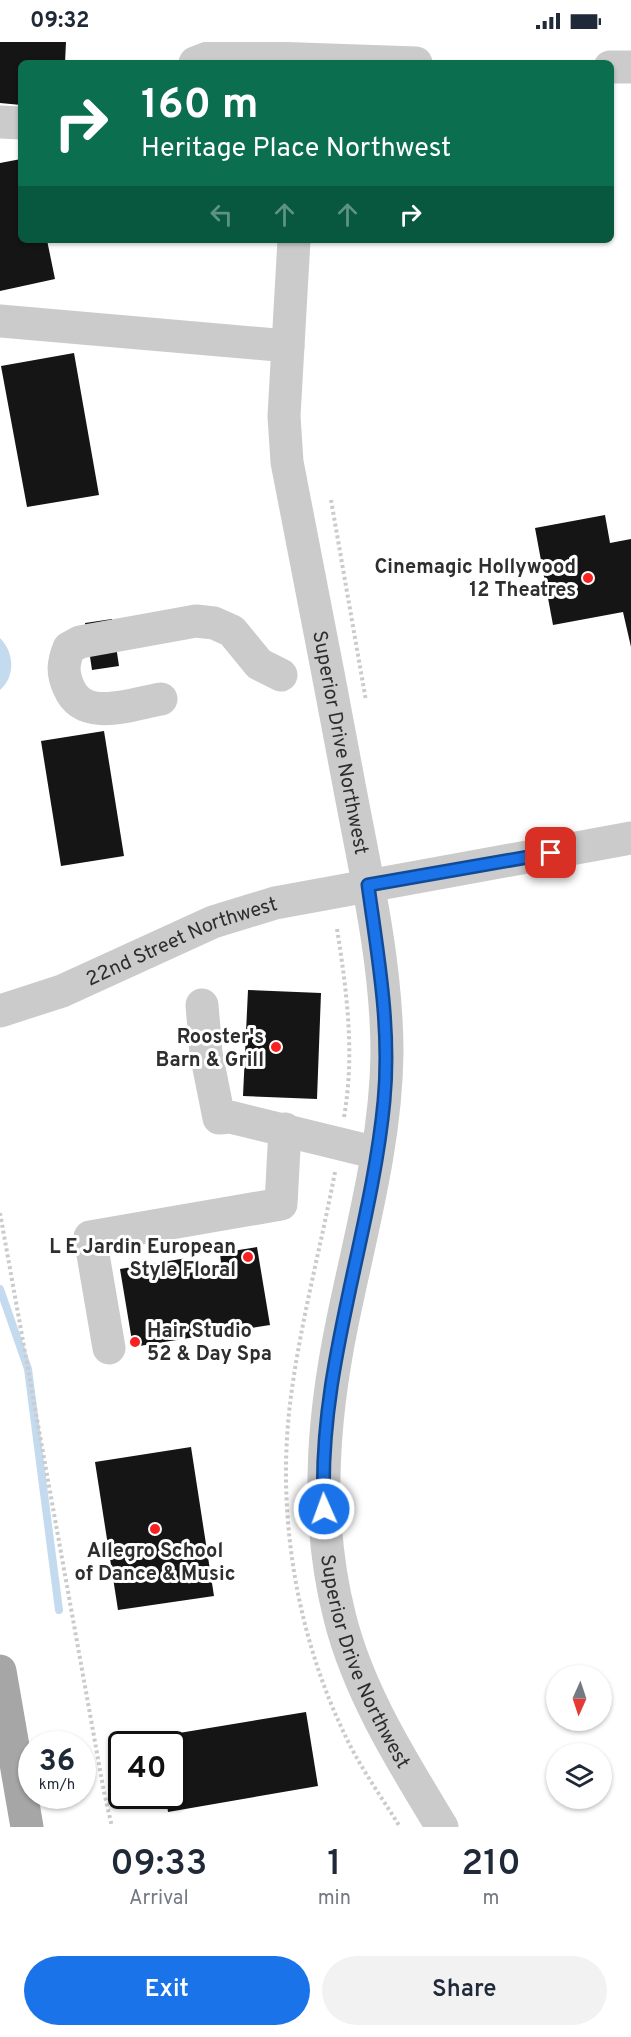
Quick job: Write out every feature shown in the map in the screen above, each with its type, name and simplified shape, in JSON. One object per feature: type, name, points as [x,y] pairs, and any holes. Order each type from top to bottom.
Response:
[{"type":"main road","points":[[0,1671],[27,1827]]},
{"type":"street","points":[[203,60],[304,55],[374,60]]},
{"type":"street","points":[[614,67],[631,67]]},
{"type":"street","points":[[0,122],[18,123]]},
{"type":"street","name":"Superior Drive Northwest","points":[[294,243],[284,416],[287,462],[368,885],[385,1001],[387,1053],[377,1153],[329,1392],[322,1486],[325,1532],[340,1621],[354,1659],[398,1755],[442,1827]]},
{"type":"street","points":[[0,321],[288,346]]},
{"type":"street","points":[[161,699],[128,706],[86,708],[74,699],[65,680],[63,663],[69,648],[80,642],[196,621],[214,623],[232,631],[260,664],[281,675]]},
{"type":"street","name":"22nd Street Northwest","points":[[0,1011],[62,991],[213,921],[274,903],[631,838]]},
{"type":"street","points":[[202,1005],[206,1053],[219,1118],[230,1117],[285,1129],[377,1153]]},
{"type":"street","points":[[109,1348],[90,1237],[281,1204],[285,1129]]},
{"type":"path","points":[[331,500],[367,708]]},
{"type":"path","points":[[0,1213],[112,1827]]},
{"type":"water","points":[[0,638],[8,650],[11,671],[0,690]]},
{"type":"building","points":[[0,42],[66,42],[65,60],[18,60],[18,105],[0,103]]},
{"type":"building","points":[[18,160],[18,243],[48,243],[55,279],[0,291],[0,163]]},
{"type":"building","points":[[74,353],[99,495],[27,507],[1,366]]},
{"type":"building","name":"Cinemagic Hollywood 12 Theatres","points":[[605,515],[610,543],[631,539],[631,647],[623,612],[553,625],[535,528]]},
{"type":"building","points":[[112,619],[119,666],[92,670],[85,623]]},
{"type":"building","points":[[104,731],[124,856],[61,866],[41,741]]},
{"type":"building","points":[[248,990],[321,993],[317,1099],[243,1096]]},
{"type":"building","points":[[257,1247],[270,1325],[133,1347],[120,1269],[187,1258],[189,1268],[221,1263],[220,1253]]},
{"type":"building","name":"Allegro School of Dance & Music","points":[[191,1447],[214,1596],[118,1610],[95,1462]]},
{"type":"building","points":[[306,1712],[318,1786],[186,1809],[186,1732]]},
{"type":"building","points":[[168,1809],[185,1809],[168,1812]]},
{"type":"waterway","points":[[0,1289],[28,1369],[59,1610]]},
{"type":"place","name":"Cinemagic Hollywood 12 Theatres","points":[[588,578]]},
{"type":"place","name":"Rooster's Barn & Grill","points":[[276,1047]]},
{"type":"place","name":"L E Jardin European Style Floral","points":[[248,1257]]},
{"type":"place","name":"Hair Studio 52 & Day Spa","points":[[135,1342]]},
{"type":"place","name":"Allegro School of Dance & Music","points":[[155,1529]]},
{"type":"route","points":[[324,1509],[322,1486],[329,1392],[370,1194],[384,1101],[387,1053],[385,1001],[368,885],[551,853]]}]
